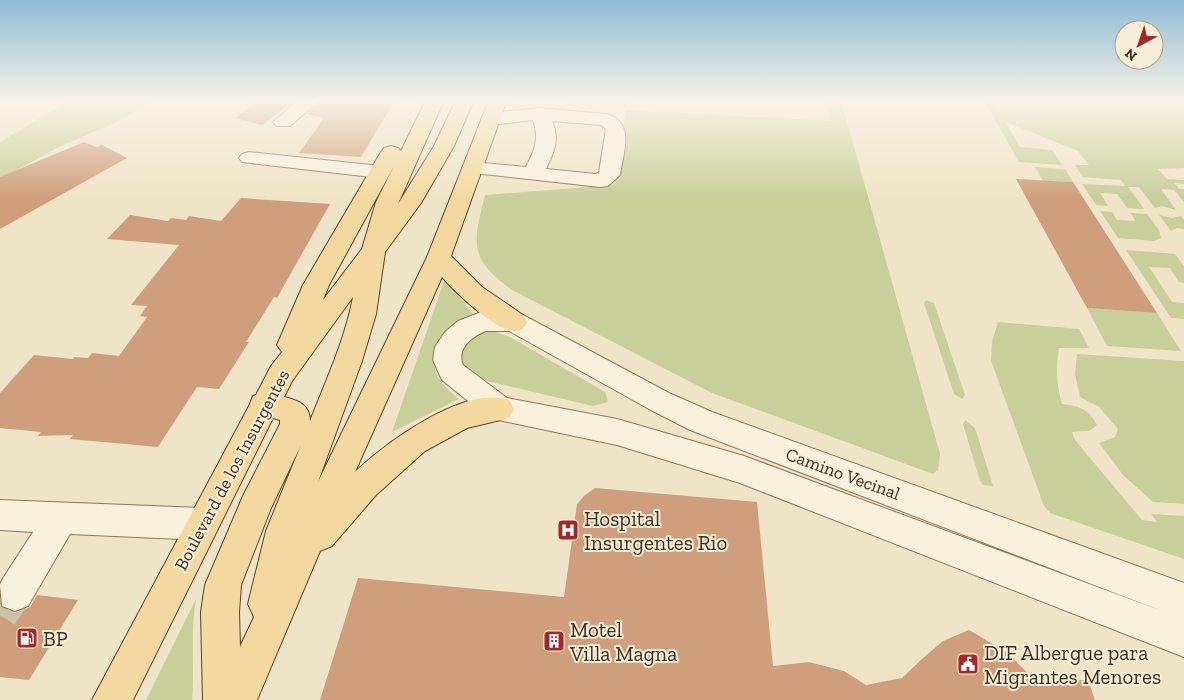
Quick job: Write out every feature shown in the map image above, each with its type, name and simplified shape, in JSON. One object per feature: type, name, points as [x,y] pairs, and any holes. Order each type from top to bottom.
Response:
[{"type":"main road","points":[[280,374],[316,285],[401,133]]},
{"type":"main road","points":[[252,666],[283,531],[348,361],[363,314],[373,254],[393,184],[419,133]]},
{"type":"main road","name":"Boulevard de los Insurgentes","points":[[112,700],[280,374],[373,254],[426,178],[449,133]]},
{"type":"main road","points":[[237,700],[297,563],[439,257],[485,133]]},
{"type":"main road","points":[[439,257],[473,294],[514,322]]},
{"type":"main road","points":[[223,700],[220,612],[223,585],[251,516],[295,424],[295,416],[289,410],[263,404]]},
{"type":"main road","points":[[297,563],[359,489],[400,452],[454,420],[499,409]]},
{"type":"street","points":[[535,170],[548,142],[548,133]]},
{"type":"street","points":[[473,164],[535,170],[600,181],[609,175],[617,133]]},
{"type":"street","points":[[249,158],[380,172]]},
{"type":"street","points":[[499,409],[452,372],[447,360],[449,347],[468,328],[484,321],[514,322]]},
{"type":"street","name":"Camino Vecinal","points":[[514,322],[659,401],[701,420],[1184,600]]},
{"type":"street","name":"Camino Vecinal","points":[[499,409],[617,432],[744,470],[1184,638]]},
{"type":"street","points":[[0,515],[202,524]]},
{"type":"street","points":[[14,592],[61,518]]},
{"type":"green space","points":[[16,133],[92,133],[59,147],[0,179],[0,142]]},
{"type":"green space","points":[[622,133],[850,133],[940,454],[938,470],[933,474],[712,393],[512,290],[488,269],[481,259],[477,249],[477,238],[485,195],[614,185]]},
{"type":"green space","points":[[1002,133],[1012,133],[1020,147],[1052,150],[1062,165],[1019,162]]},
{"type":"green space","points":[[1032,133],[1184,133],[1184,168],[1158,169],[1167,179],[1184,180],[1184,184],[1174,183],[1179,189],[1184,189],[1184,202],[1174,190],[1161,189],[1176,210],[1162,206],[1155,208],[1139,187],[1128,187],[1144,209],[1127,208],[1117,194],[1100,193],[1108,206],[1096,205],[1082,184],[1125,186],[1121,180],[1083,177],[1075,165],[1089,165],[1078,151]]},
{"type":"green space","points":[[1035,167],[1065,169],[1073,182],[1043,181]]},
{"type":"green space","points":[[1100,211],[1112,212],[1117,220],[1135,221],[1131,213],[1147,214],[1159,230],[1161,238],[1154,241],[1118,238]]},
{"type":"green space","points":[[1159,215],[1172,218],[1181,216],[1184,220],[1184,229],[1177,228],[1171,231]]},
{"type":"green space","points":[[1126,250],[1175,254],[1184,266],[1184,283],[1179,282],[1170,268],[1149,267],[1172,302],[1184,303],[1184,319],[1171,318]]},
{"type":"green space","points":[[445,278],[473,314],[449,329],[433,350],[436,372],[439,378],[447,389],[459,399],[392,432]]},
{"type":"green space","points":[[926,300],[934,303],[965,395],[962,399],[954,394],[924,303]]},
{"type":"green space","points":[[1087,308],[1157,313],[1181,351],[1107,346]]},
{"type":"green space","points":[[998,322],[1079,329],[1089,348],[1059,348],[1057,369],[1059,389],[1062,404],[1083,409],[1091,415],[1097,425],[1089,431],[1072,432],[1075,440],[1142,520],[1157,522],[1151,514],[1184,516],[1184,559],[1050,513],[1044,506],[991,361],[992,341]]},
{"type":"green space","points":[[487,329],[510,337],[605,392],[608,402],[593,406],[478,379],[462,365],[460,355],[463,344]]},
{"type":"green space","points":[[1077,354],[1184,361],[1184,504],[1153,502],[1123,475],[1099,443],[1115,437],[1118,429],[1099,407],[1080,397],[1075,374]]},
{"type":"green space","points":[[965,420],[975,428],[993,486],[983,485],[980,481],[963,424]]},
{"type":"green space","points":[[196,599],[193,624],[192,700],[146,700]]},
{"type":"building","points":[[314,133],[376,133],[361,157],[299,153]]},
{"type":"building","points":[[84,142],[97,147],[102,145],[127,158],[0,229],[0,177]]},
{"type":"building","points":[[1016,179],[1073,182],[1157,313],[1087,308]]},
{"type":"building","points":[[241,198],[330,204],[277,298],[274,297],[246,342],[249,342],[219,389],[197,387],[158,447],[70,439],[73,435],[38,436],[41,432],[0,428],[0,393],[34,355],[73,359],[74,357],[88,358],[92,353],[119,356],[147,317],[140,316],[147,306],[131,305],[179,245],[107,239],[130,215],[168,221],[171,218],[186,220],[189,216],[221,221]]},
{"type":"building","points":[[595,488],[757,502],[773,666],[809,662],[844,671],[866,685],[902,678],[943,641],[969,630],[1008,653],[1035,681],[1088,680],[1095,700],[320,700],[358,578],[564,597],[577,504]]},
{"type":"building","name":"BP","points":[[37,595],[78,600],[29,680],[0,677],[0,605],[1,608],[16,613],[30,607]]},
{"type":"tunnel","points":[[0,615],[15,593]]},
{"type":"place","name":"Hospital Insurgentes Rio","points":[[568,530]]},
{"type":"place","name":"BP","points":[[27,638]]},
{"type":"place","name":"Motel Villa Magna","points":[[554,641]]},
{"type":"place","name":"DIF Albergue para Migrantes Menores","points":[[968,664]]}]
